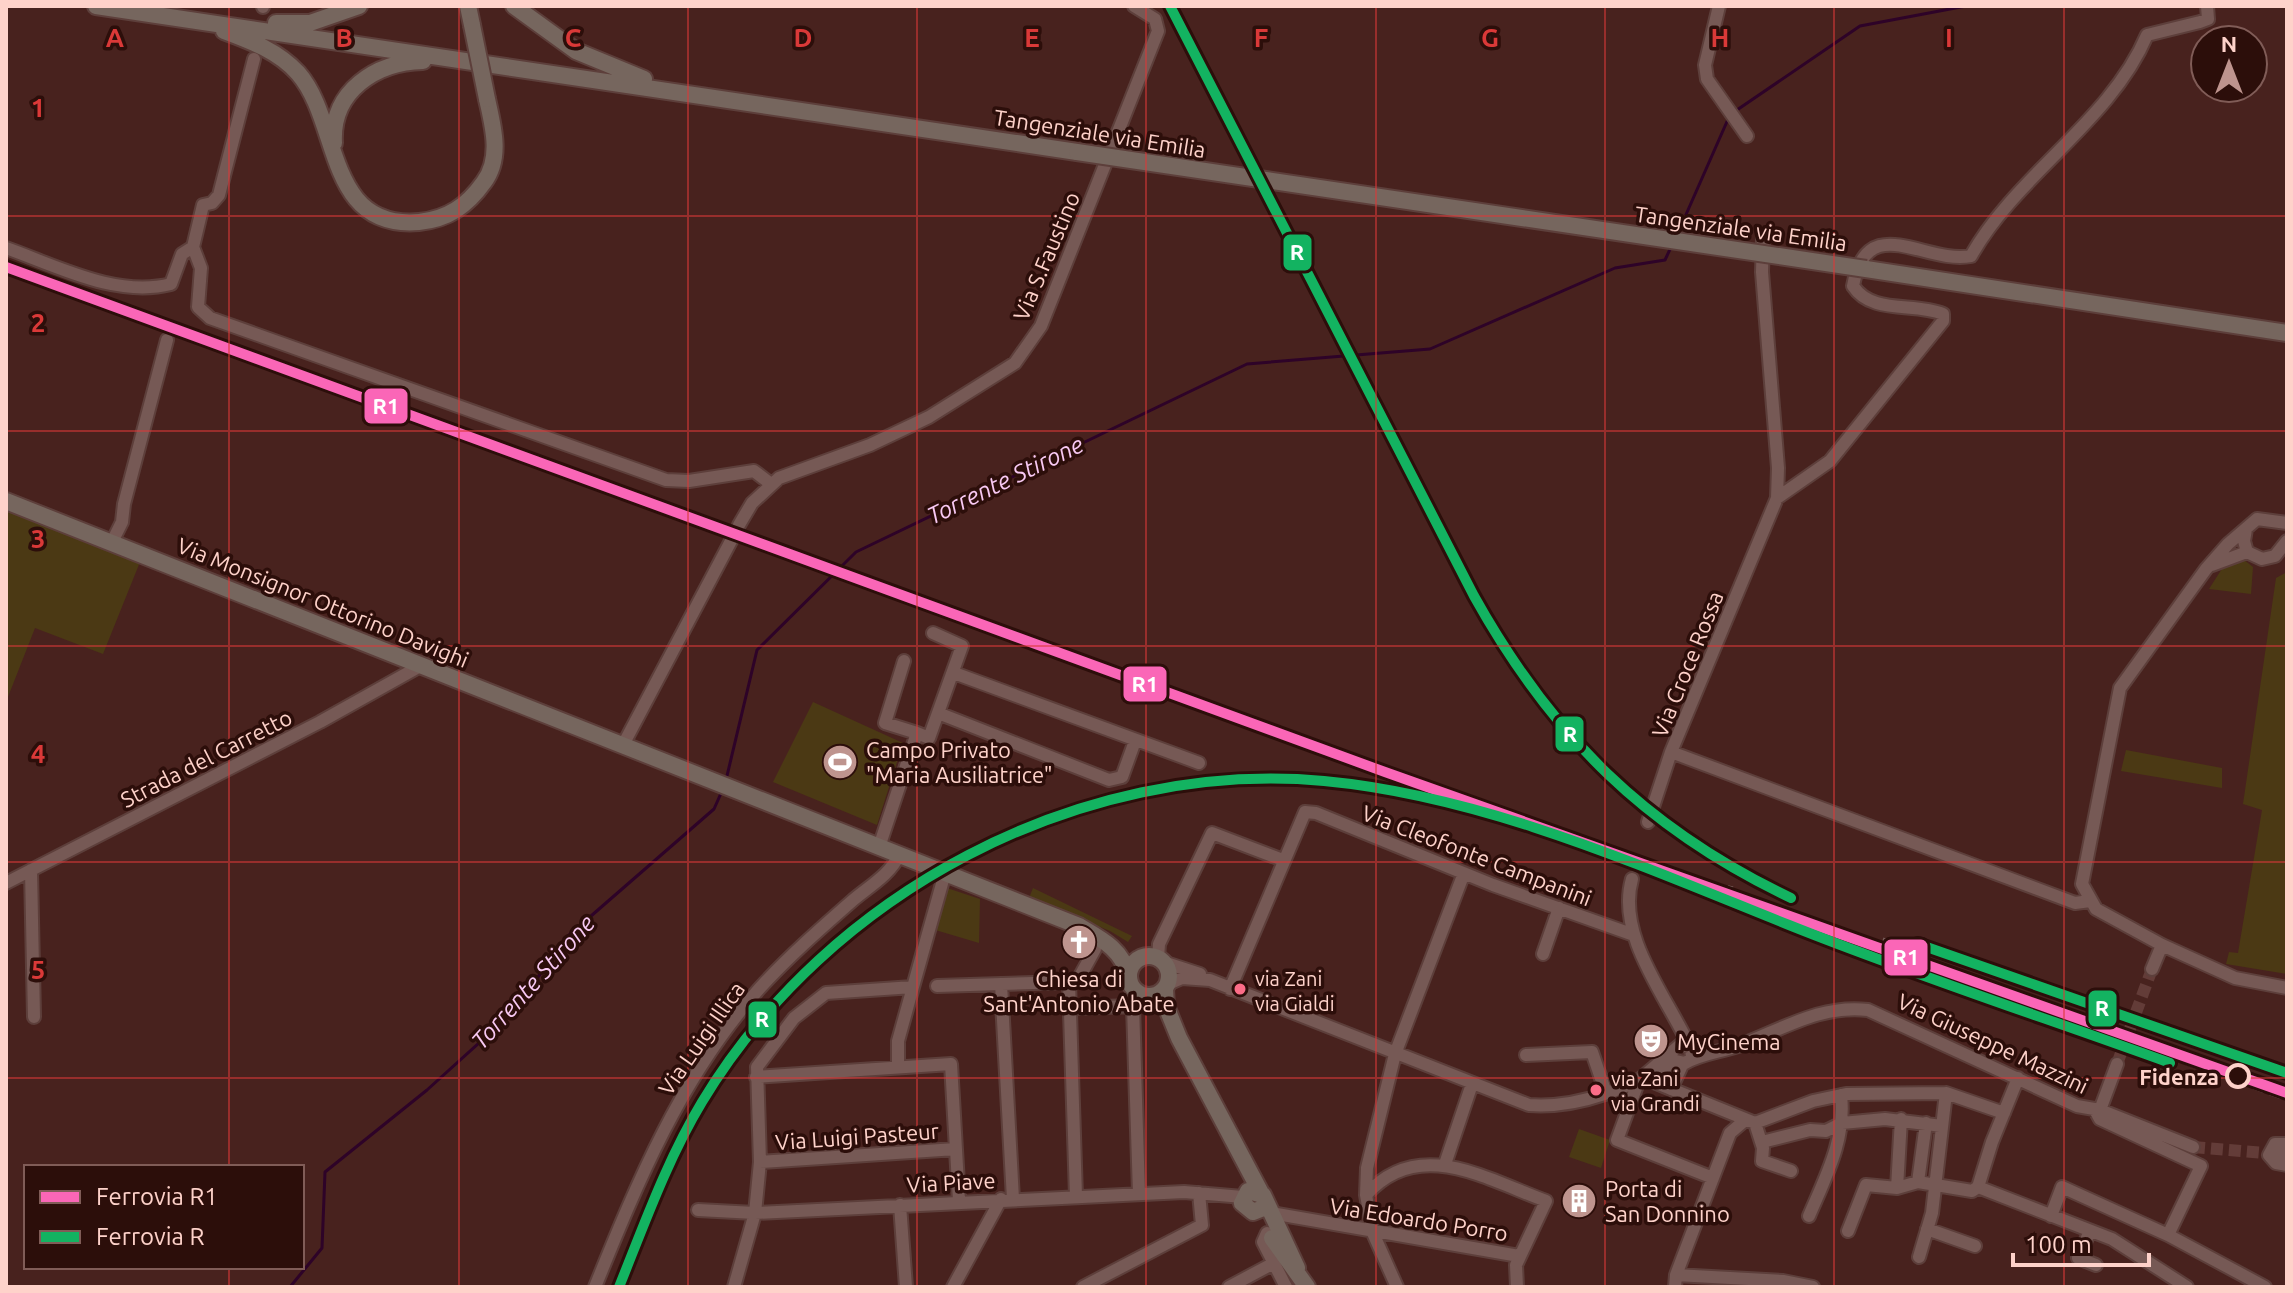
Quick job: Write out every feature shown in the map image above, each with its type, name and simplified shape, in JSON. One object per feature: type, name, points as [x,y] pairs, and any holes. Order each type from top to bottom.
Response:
[{"type":"main road","name":"Tangenziale via Emilia","points":[[96,6],[2287,333]]},
{"type":"main road","points":[[196,20],[301,23],[359,6]]},
{"type":"main road","points":[[196,20],[258,44],[277,55],[297,73],[314,95],[341,179],[352,195],[387,218],[410,222],[453,213],[471,200],[488,177],[496,151],[468,6]]},
{"type":"main road","points":[[514,6],[576,51],[607,67],[679,91]]},
{"type":"main road","points":[[334,160],[336,118],[359,82],[390,64],[462,59]]},
{"type":"main road","name":"Via Monsignor Ottorino Davighi","points":[[6,501],[1079,926]]},
{"type":"main road","points":[[1079,926],[1100,931],[1156,959],[1169,972],[1166,1006],[1179,1038],[1244,1163],[1254,1202],[1307,1287]]},
{"type":"main road","points":[[1079,926],[1109,944],[1125,962],[1131,986],[1144,996],[1179,1038]]},
{"type":"main road","points":[[1128,975],[1134,962],[1156,959]]},
{"type":"main road","points":[[1144,996],[1156,996],[1166,986]]},
{"type":"street","name":"Via S.Faustino","points":[[771,484],[788,473],[905,429],[1015,363],[1041,326],[1158,31],[1155,19],[1134,6]]},
{"type":"street","points":[[1719,6],[1705,65],[1707,79],[1747,136]]},
{"type":"street","points":[[1777,498],[1830,461],[1943,321],[1943,314],[1932,309],[1877,304],[1861,298],[1853,286],[1857,268],[1865,255],[1878,245],[1905,245],[1955,259],[1971,256],[1989,225],[2096,112],[2140,53],[2147,35],[2208,19],[2207,6]]},
{"type":"street","points":[[254,59],[219,195],[203,205],[193,247],[201,268],[198,307],[210,318],[666,480],[689,481],[754,471],[771,484],[752,503],[739,525]]},
{"type":"street","name":"Via Croce Rossa","points":[[1763,240],[1762,272],[1778,468],[1777,498],[1671,752],[2075,903],[2090,901]]},
{"type":"street","points":[[6,248],[100,282],[156,288],[171,284],[182,254],[193,247]]},
{"type":"street","points":[[112,542],[122,522],[167,340]]},
{"type":"street","points":[[2206,569],[2247,552],[2269,558],[2285,544],[2282,523],[2257,519],[2206,569],[2120,688],[2082,884],[2096,909],[2162,945],[2235,978],[2287,988]]},
{"type":"street","points":[[2247,528],[2244,541],[2247,552]]},
{"type":"street","points":[[623,745],[732,539]]},
{"type":"street","points":[[904,661],[885,723],[929,738],[962,646],[933,633]]},
{"type":"street","name":"Strada del Carretto","points":[[6,883],[320,722],[422,665]]},
{"type":"street","points":[[954,673],[1199,763]]},
{"type":"street","points":[[938,713],[1109,780],[1122,777],[1135,741]]},
{"type":"street","points":[[879,847],[917,733]]},
{"type":"street","points":[[1648,822],[1671,752]]},
{"type":"street","name":"Via Cleofonte Campanini","points":[[1283,860],[1305,812],[1316,813],[1464,873],[1634,935]]},
{"type":"street","points":[[1230,989],[1283,860],[1212,833],[1159,944],[1156,959],[1199,973],[1230,989],[1529,1105],[1569,1106],[1641,1079],[1683,1053]]},
{"type":"street","name":"Via Luigi Illica","points":[[595,1287],[657,1139],[733,1020],[790,957],[878,882],[899,855]]},
{"type":"street","points":[[31,870],[34,1017]]},
{"type":"street","points":[[898,1067],[898,1041],[945,873]]},
{"type":"street","points":[[1397,1287],[1373,1233],[1366,1195],[1367,1168],[1395,1054],[1464,873]]},
{"type":"street","points":[[1632,879],[1628,895],[1634,935],[1666,1002],[1683,1053],[1671,1089]]},
{"type":"street","points":[[2054,894],[2065,894],[2082,884]]},
{"type":"street","points":[[1543,954],[1559,908]]},
{"type":"street","points":[[2152,969],[2162,945]]},
{"type":"street","points":[[937,986],[1069,982],[1079,978],[1095,949]]},
{"type":"street","points":[[1166,986],[1182,978],[1210,980]]},
{"type":"street","points":[[1069,982],[1076,1196]]},
{"type":"street","points":[[953,1287],[1007,1199],[1001,984]]},
{"type":"street","points":[[734,1287],[755,1213],[760,1162],[757,1067],[794,1018],[826,993],[913,987]]},
{"type":"street","points":[[1070,1008],[1133,1006],[1139,1193]]},
{"type":"street","name":"Via Giuseppe Mazzini","points":[[1683,1053],[1737,1046],[1805,1017],[1847,1007],[1885,1015],[2077,1106],[2098,1110]]},
{"type":"street","points":[[1526,1055],[1592,1052],[1606,1093]]},
{"type":"street","points":[[756,1077],[951,1064],[959,1201]]},
{"type":"street","points":[[2117,1064],[2098,1110],[2100,1119],[2201,1166],[2168,1235]]},
{"type":"street","points":[[1848,1231],[1866,1185],[1897,1188],[1918,1182],[1972,1191],[1978,1187],[2018,1078]]},
{"type":"street","points":[[1641,1079],[1750,1122],[1762,1142],[1762,1161],[1791,1171]]},
{"type":"street","points":[[1641,1079],[1617,1140],[1713,1178]]},
{"type":"street","points":[[1445,1164],[1472,1084]]},
{"type":"street","points":[[1810,1286],[1783,1281],[1675,1281],[1730,1133],[1750,1122],[1841,1095],[1946,1093],[2004,1113]]},
{"type":"street","points":[[1919,1257],[1935,1185],[1946,1093]]},
{"type":"street","points":[[1809,1216],[1836,1151],[1842,1123],[1841,1095]]},
{"type":"street","points":[[2098,1110],[2193,1147]]},
{"type":"street","points":[[1762,1142],[1810,1130],[1826,1131],[1842,1123],[1901,1119],[1942,1126]]},
{"type":"street","points":[[1897,1188],[1901,1119]]},
{"type":"street","points":[[1918,1182],[1926,1123]]},
{"type":"street","name":"Via Luigi Pasteur","points":[[760,1162],[956,1149]]},
{"type":"street","points":[[1366,1195],[1377,1182],[1401,1169],[1445,1164],[1546,1201],[1519,1256],[1517,1287]]},
{"type":"street","points":[[1978,1187],[2112,1239],[2187,1287]]},
{"type":"street","points":[[2051,1216],[2062,1187],[2168,1235],[2265,1287]]},
{"type":"street","name":"Via Piave","points":[[698,1210],[755,1213],[1139,1193],[1202,1194],[1254,1202]]},
{"type":"street","points":[[1083,1287],[1202,1225],[1202,1194]]},
{"type":"street","name":"Via Edoardo Porro","points":[[1254,1202],[1313,1221],[1519,1256]]},
{"type":"street","points":[[900,1205],[906,1287]]},
{"type":"street","name":"Via Edoardo Porro","points":[[1274,1234],[1288,1221],[1313,1221]]},
{"type":"street","points":[[1927,1229],[1975,1246]]},
{"type":"street","points":[[2090,1231],[2078,1258],[2096,1265]]},
{"type":"street","points":[[1274,1234],[1263,1242],[1286,1287]]},
{"type":"street","points":[[1229,1287],[1274,1263]]},
{"type":"shaded area","points":[[6,509],[140,562],[103,654],[35,628],[6,702]]},
{"type":"shaded area","points":[[2243,559],[2253,567],[2251,594],[2209,589],[2225,564]]},
{"type":"shaded area","points":[[2287,572],[2287,974],[2226,964],[2229,952],[2238,953],[2262,810],[2243,804],[2276,578]]},
{"type":"shaded area","name":"Campo Privato \"Maria Ausiliatrice\"","points":[[813,702],[903,743],[877,825],[773,782]]},
{"type":"shaded area","points":[[2126,750],[2222,768],[2222,788],[2121,771]]},
{"type":"shaded area","points":[[944,887],[980,899],[979,943],[932,929]]},
{"type":"shaded area","points":[[1033,888],[1132,936],[1128,942],[1110,931],[1029,898]]},
{"type":"shaded area","points":[[1579,1129],[1610,1140],[1601,1168],[1569,1157]]},
{"type":"waterway","name":"Torrente Stirone","points":[[1734,112],[1860,26],[1966,6]]},
{"type":"waterway","name":"Torrente Stirone","points":[[1677,235],[1729,117]]},
{"type":"waterway","name":"Torrente Stirone","points":[[726,780],[757,650],[856,552],[1247,364],[1430,349],[1615,268],[1665,260],[1672,245]]},
{"type":"waterway","name":"Torrente Stirone","points":[[290,1287],[322,1248],[325,1172],[427,1090],[511,1014],[568,936],[714,809],[722,791]]},
{"type":"tunnel","points":[[2117,1064],[2152,969]]},
{"type":"tunnel","points":[[2193,1147],[2277,1154]]},
{"type":"railway","points":[[1573,843],[1630,857]]},
{"type":"railway","points":[[1675,875],[1733,888]]},
{"type":"railway","points":[[1745,904],[2287,1100]]},
{"type":"railway","points":[[1883,939],[1920,955]]},
{"type":"rail line","name":"R","points":[[1170,6],[1474,596],[1536,693],[1607,774],[1648,809],[1739,871],[1791,898]]},
{"type":"rail line","name":"R1","points":[[6,267],[1385,772],[2287,1093]]},
{"type":"rail line","name":"R","points":[[619,1287],[667,1170],[702,1102],[755,1027],[818,961],[890,903],[968,855],[1053,818],[1141,792],[1232,780],[1324,781],[1384,789],[1444,802],[1561,836],[1883,961],[2170,1063]]},
{"type":"rail line","name":"R","points":[[1918,944],[2287,1073]]},
{"type":"place","name":"Campo Privato \"Maria Ausiliatrice\"","points":[[840,762]]},
{"type":"place","name":"Chiesa di Sant'Antonio Abate","points":[[1079,942]]},
{"type":"place","name":"via Zani via Gialdi","points":[[1240,989]]},
{"type":"place","name":"MyCinema","points":[[1651,1041]]},
{"type":"place","name":"Fidenza","points":[[2238,1076]]},
{"type":"place","name":"via Zani via Grandi","points":[[1596,1090]]},
{"type":"place","name":"Porta di San Donnino","points":[[1579,1201]]}]
